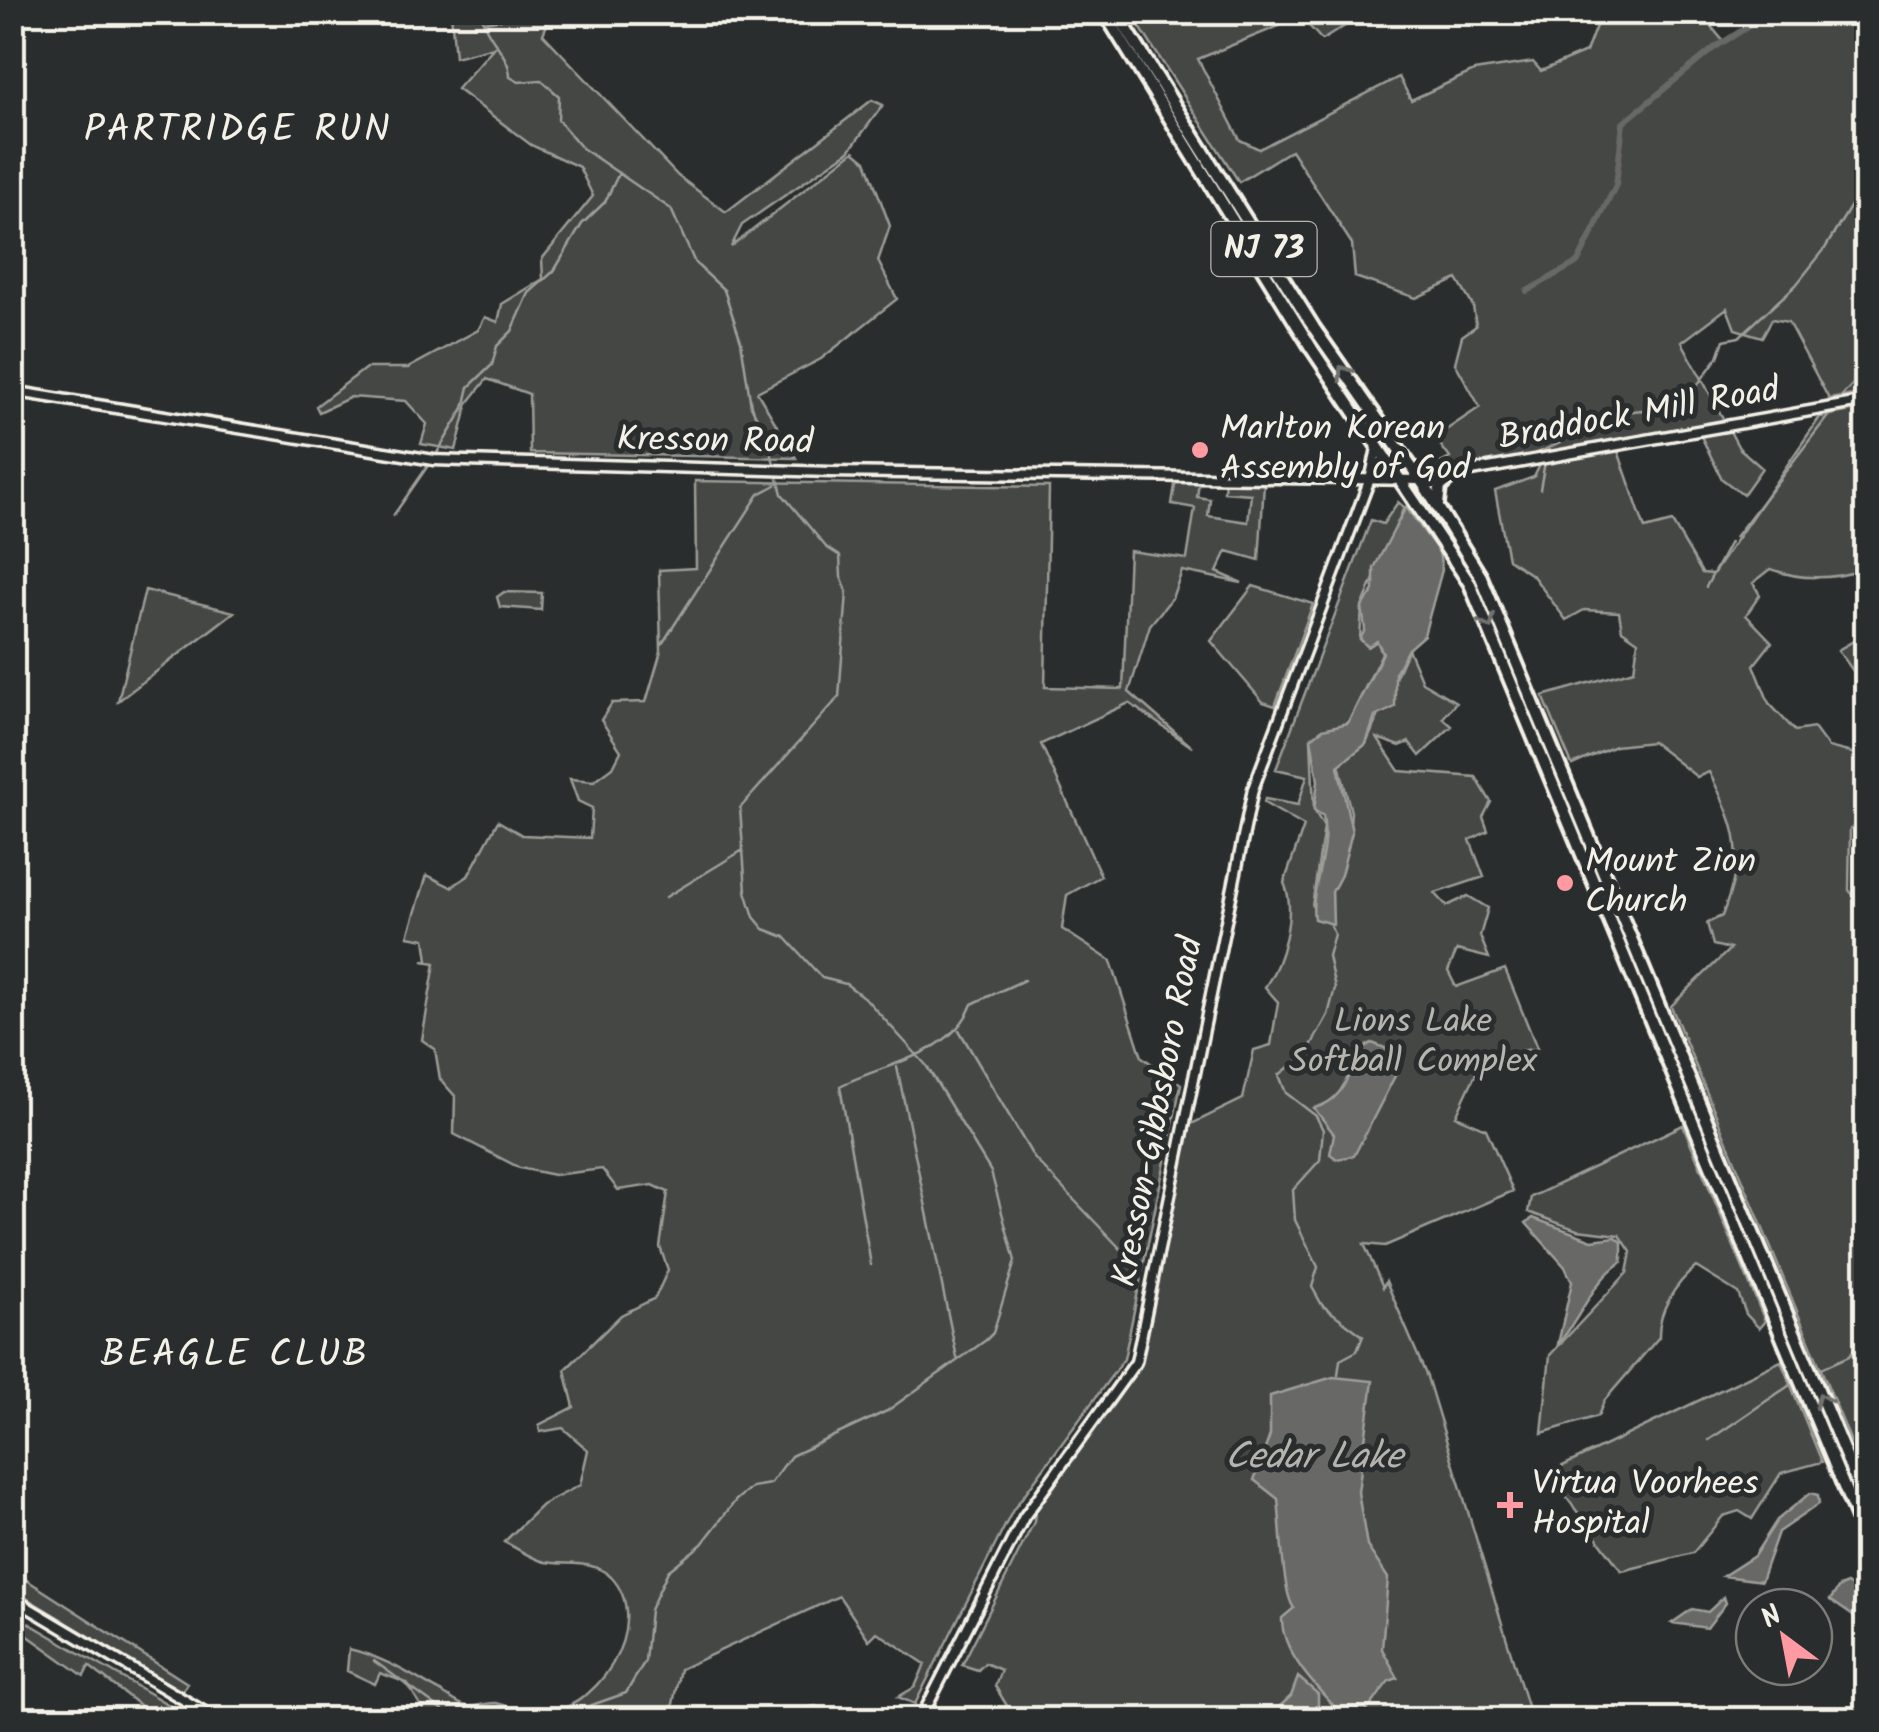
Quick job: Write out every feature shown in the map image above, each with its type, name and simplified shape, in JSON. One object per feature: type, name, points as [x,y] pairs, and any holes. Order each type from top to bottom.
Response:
[{"type":"highway","name":"NJ 73","points":[[1104,12],[1312,349],[1461,567],[1490,626],[1866,1540]]},
{"type":"highway","name":"NJ 73","points":[[1116,12],[1314,328],[1421,480],[1481,577],[1866,1505]]},
{"type":"highway","points":[[1207,179],[1232,198]]},
{"type":"highway","points":[[1439,510],[1439,490],[1450,478]]},
{"type":"street","name":"Kresson Road","points":[[12,391],[434,460],[768,470],[1371,476],[1421,480]]},
{"type":"street","name":"Braddock Mill Road","points":[[1421,480],[1450,478],[1866,402]]},
{"type":"street","name":"Kresson-Gibbsboro Road","points":[[920,1720],[1024,1518],[1132,1374],[1253,789],[1379,454],[1376,440]]},
{"type":"street","points":[[12,1598],[218,1720]]},
{"type":"green space","points":[[451,13],[552,13],[543,34],[678,176],[726,212],[872,100],[883,105],[849,151],[742,225],[731,247],[854,151],[866,161],[890,226],[878,261],[897,299],[821,359],[757,392],[796,458],[530,453],[529,394],[487,379],[468,403],[456,450],[421,444],[427,424],[406,401],[351,397],[319,412],[316,406],[366,368],[408,368],[478,330],[485,317],[498,322],[502,304],[543,279],[542,259],[593,196],[579,167],[531,145],[457,89],[494,47],[455,57]]},
{"type":"green space","points":[[1131,13],[1366,13],[1322,40],[1301,17],[1198,59],[1240,140],[1259,149],[1399,77],[1411,100],[1474,71],[1533,62],[1541,71],[1586,52],[1601,13],[1700,13],[1724,42],[1765,13],[1866,13],[1866,393],[1829,399],[1788,322],[1772,319],[1762,337],[1735,329],[1727,308],[1682,342],[1739,448],[1762,468],[1743,495],[1722,479],[1698,430],[1616,445],[1645,529],[1672,522],[1702,573],[1713,574],[1820,417],[1866,408],[1866,569],[1818,577],[1771,569],[1753,583],[1760,595],[1746,615],[1772,642],[1754,665],[1769,703],[1795,731],[1814,728],[1828,747],[1864,756],[1867,776],[1866,806],[1850,829],[1849,890],[1866,911],[1866,1434],[1851,1442],[1671,1006],[1730,949],[1713,945],[1707,923],[1722,916],[1736,858],[1733,827],[1709,772],[1697,777],[1652,742],[1615,746],[1572,765],[1543,696],[1634,670],[1638,641],[1622,630],[1619,612],[1584,610],[1566,620],[1533,576],[1508,559],[1495,491],[1534,477],[1542,461],[1426,470],[1450,458],[1439,443],[1443,432],[1480,407],[1455,363],[1462,336],[1476,326],[1473,306],[1457,279],[1416,298],[1355,277],[1352,244],[1291,150],[1239,182]]},
{"type":"green space","points":[[1176,479],[1199,482],[1197,497],[1210,499],[1208,516],[1248,522],[1251,494],[1224,492],[1225,479],[1264,483],[1259,560],[1227,551],[1217,572],[1242,583],[1182,571],[1172,598],[1150,625],[1129,692],[1192,747],[1129,703],[1041,744],[1101,876],[1067,895],[1062,929],[1111,961],[1142,1057],[1181,1084],[1124,1359],[1013,1510],[915,1704],[898,1697],[915,1687],[925,1664],[877,1632],[869,1640],[839,1596],[680,1669],[670,1719],[422,1719],[425,1713],[407,1683],[380,1673],[375,1684],[347,1671],[349,1649],[396,1667],[463,1705],[496,1703],[532,1714],[556,1711],[578,1701],[612,1665],[622,1642],[626,1619],[623,1596],[604,1571],[588,1565],[540,1561],[504,1542],[542,1505],[580,1485],[588,1450],[563,1428],[540,1432],[539,1425],[574,1407],[565,1370],[621,1315],[655,1298],[668,1270],[660,1247],[668,1192],[653,1185],[618,1190],[602,1169],[554,1175],[520,1168],[454,1134],[455,1096],[440,1079],[435,1049],[422,1040],[435,963],[423,961],[428,960],[425,939],[408,936],[427,875],[451,887],[468,876],[498,821],[522,835],[590,838],[592,808],[578,801],[570,779],[594,781],[613,767],[621,751],[601,720],[612,703],[646,702],[661,651],[659,570],[696,568],[695,481],[1049,487],[1045,687],[1123,689],[1129,551],[1187,559],[1195,508],[1172,504]]},
{"type":"green space","name":"Lions Lake Softball Complex","points":[[1398,502],[1404,507],[1362,607],[1360,639],[1368,647],[1377,641],[1382,653],[1348,723],[1311,739],[1314,810],[1324,827],[1312,906],[1332,924],[1332,892],[1348,848],[1351,812],[1339,764],[1366,744],[1408,649],[1422,682],[1456,702],[1443,718],[1452,726],[1420,756],[1409,742],[1400,746],[1377,738],[1399,771],[1476,777],[1491,802],[1483,817],[1488,831],[1470,840],[1484,877],[1435,893],[1447,906],[1468,896],[1488,908],[1480,936],[1489,958],[1457,950],[1448,971],[1456,987],[1505,969],[1537,1048],[1483,1058],[1456,1116],[1486,1129],[1513,1191],[1385,1246],[1364,1244],[1383,1287],[1386,1281],[1427,1377],[1531,1719],[1021,1719],[1023,1715],[1012,1714],[995,1686],[1001,1670],[985,1663],[978,1670],[962,1665],[1034,1522],[1036,1499],[1132,1374],[1183,1128],[1243,1099],[1254,1050],[1271,1045],[1278,1002],[1265,987],[1286,936],[1289,908],[1284,883],[1304,826],[1264,803],[1265,799],[1298,805],[1307,776],[1276,769],[1371,520],[1383,524]]},
{"type":"green space","points":[[1253,586],[1313,604],[1275,706],[1263,702],[1211,641]]},
{"type":"green space","points":[[145,590],[234,612],[118,701]]},
{"type":"green space","points":[[504,592],[542,593],[541,610],[500,607],[497,597]]},
{"type":"green space","points":[[1866,634],[1866,689],[1838,650]]},
{"type":"green space","points":[[1683,1125],[1765,1321],[1759,1328],[1746,1314],[1738,1293],[1696,1267],[1669,1299],[1661,1317],[1659,1337],[1604,1401],[1598,1416],[1542,1433],[1550,1355],[1627,1273],[1631,1252],[1620,1235],[1577,1230],[1528,1212],[1531,1197]]},
{"type":"green space","points":[[1781,1361],[1822,1462],[1781,1473],[1752,1519],[1739,1511],[1723,1516],[1693,1553],[1622,1571],[1548,1473]]},
{"type":"green space","points":[[22,1577],[187,1683],[182,1692],[13,1590],[13,1578],[18,1581]]},
{"type":"green space","points":[[13,1614],[193,1719],[157,1719],[89,1666],[84,1676],[13,1625]]},
{"type":"green space","points":[[815,1706],[862,1719],[741,1719]]},
{"type":"water","points":[[1406,507],[1439,552],[1442,570],[1424,635],[1408,649],[1395,673],[1395,707],[1375,717],[1366,744],[1338,766],[1352,832],[1341,875],[1332,892],[1333,924],[1314,919],[1324,830],[1323,816],[1314,810],[1318,781],[1311,738],[1323,729],[1348,723],[1383,653],[1377,641],[1368,647],[1360,639],[1365,630],[1362,607],[1374,590],[1374,568]]},
{"type":"water","points":[[1372,1043],[1385,1048],[1397,1072],[1354,1156],[1337,1159],[1330,1154],[1334,1134],[1314,1108],[1337,1095],[1358,1056]]},
{"type":"water","points":[[1533,1218],[1592,1240],[1616,1237],[1622,1242],[1622,1262],[1595,1289],[1558,1344],[1572,1282],[1565,1267],[1526,1223]]},
{"type":"water","name":"Cedar Lake","points":[[1333,1377],[1373,1381],[1358,1492],[1367,1546],[1388,1578],[1382,1649],[1398,1678],[1389,1681],[1361,1715],[1346,1719],[1306,1674],[1289,1647],[1282,1618],[1294,1608],[1284,1574],[1278,1499],[1254,1480],[1270,1435],[1270,1396]]},
{"type":"water","points":[[1810,1493],[1818,1495],[1819,1504],[1778,1532],[1761,1581],[1723,1576],[1754,1556],[1777,1520]]},
{"type":"water","points":[[1847,1584],[1863,1594],[1866,1625],[1834,1603],[1839,1587]]},
{"type":"water","points":[[1724,1597],[1726,1603],[1707,1628],[1672,1623],[1692,1609],[1708,1612]]},
{"type":"water","points":[[1298,1677],[1318,1694],[1318,1705],[1307,1719],[1278,1719],[1279,1707],[1291,1696]]},
{"type":"waterway","points":[[481,12],[506,60],[510,77],[519,82],[541,80],[559,96],[558,120],[582,148],[671,209],[695,263],[724,290],[741,341],[751,406],[768,441],[782,494],[826,547],[840,556],[841,577],[847,592],[839,697],[740,808],[746,891],[754,917],[764,929],[785,937],[822,978],[846,984],[866,999],[926,1065],[991,1172],[1015,1261],[993,1333],[986,1340],[887,1411],[791,1456],[770,1484],[752,1487],[736,1500],[702,1544],[668,1571],[650,1610],[645,1661],[626,1693],[549,1720]]},
{"type":"waterway","points":[[1527,291],[1578,262],[1616,185],[1623,123],[1714,48],[1771,12]]},
{"type":"waterway","points":[[484,22],[508,18]]},
{"type":"waterway","points":[[1530,457],[1576,434],[1600,415],[1642,410],[1654,413],[1667,404],[1687,399],[1718,357],[1724,340],[1739,337],[1796,285],[1824,250],[1858,194],[1857,176],[1866,160]]},
{"type":"waterway","points":[[437,453],[464,408],[469,387],[492,365],[497,346],[512,331],[529,293],[554,271],[582,224],[605,202],[619,173]]},
{"type":"waterway","points":[[1835,403],[1866,370]]},
{"type":"waterway","points":[[1735,537],[1832,411]]},
{"type":"waterway","points":[[1540,489],[1545,462]]},
{"type":"waterway","points":[[393,516],[427,467]]},
{"type":"waterway","points":[[1429,475],[1450,473]]},
{"type":"waterway","points":[[662,644],[759,494],[776,485]]},
{"type":"waterway","points":[[1706,587],[1730,542]]},
{"type":"waterway","points":[[666,897],[743,850]]},
{"type":"waterway","points":[[1330,925],[1334,934],[1328,956],[1335,988],[1328,1015],[1307,1053],[1279,1075],[1286,1093],[1316,1116],[1323,1130],[1320,1160],[1293,1190],[1295,1220],[1318,1267],[1312,1287],[1322,1305],[1363,1336],[1357,1351],[1340,1360],[1338,1375]]},
{"type":"waterway","points":[[871,1265],[840,1086],[933,1047],[962,1022],[972,1004],[1024,980]]},
{"type":"waterway","points":[[959,1030],[1034,1158],[1138,1267]]},
{"type":"waterway","points":[[897,1067],[957,1358]]},
{"type":"waterway","points":[[1820,1369],[1849,1356],[1866,1338]]},
{"type":"waterway","points":[[1709,1440],[1793,1383]]},
{"type":"waterway","points":[[374,1661],[455,1720]]},
{"type":"place","name":"Marlton Korean Assembly of God","points":[[1200,450]]},
{"type":"place","name":"Mount Zion Church","points":[[1565,883]]},
{"type":"place","name":"Virtua Voorhees Hospital","points":[[1510,1505]]},
{"type":"district","name":"PARTRIDGE RUN","points":[[238,131]]},
{"type":"district","name":"BEAGLE CLUB","points":[[235,1356]]}]
